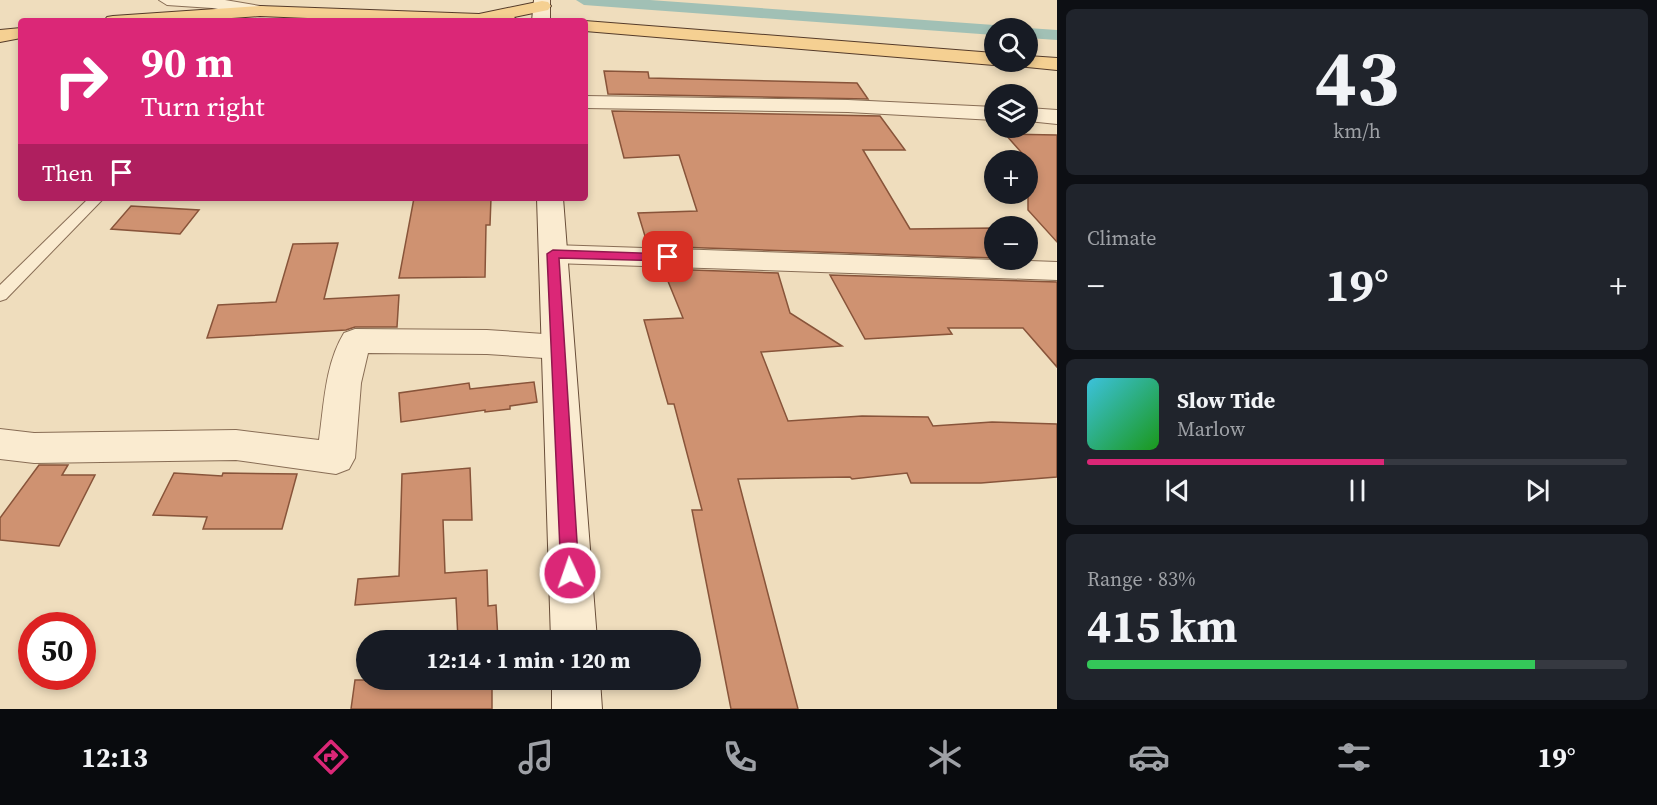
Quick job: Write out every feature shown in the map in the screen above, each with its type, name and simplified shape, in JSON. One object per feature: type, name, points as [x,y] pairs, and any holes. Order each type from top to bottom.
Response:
[{"type":"main road","points":[[493,18],[542,9]]},
{"type":"main road","points":[[157,18],[260,11],[433,18]]},
{"type":"main road","points":[[588,26],[984,58]]},
{"type":"main road","points":[[0,36],[18,33]]},
{"type":"main road","points":[[1038,63],[1057,64]]},
{"type":"street","points":[[167,0],[212,1],[260,11]]},
{"type":"street","points":[[588,102],[848,106],[984,113]]},
{"type":"street","points":[[1038,116],[1057,117]]},
{"type":"street","points":[[550,201],[573,630]]},
{"type":"street","points":[[553,254],[1057,271]]},
{"type":"street","points":[[0,444],[34,448],[236,445],[336,458],[344,383],[355,341],[488,342],[558,347]]},
{"type":"street","points":[[577,690],[578,709]]},
{"type":"lane","points":[[0,295],[94,201]]},
{"type":"building","points":[[604,71],[648,72],[649,78],[857,83],[868,99],[608,94]]},
{"type":"building","points":[[612,111],[880,116],[905,150],[863,150],[910,229],[984,228],[984,258],[648,246],[638,213],[697,211],[679,155],[624,158]]},
{"type":"building","points":[[1038,135],[1057,135],[1057,242],[1038,221],[1038,216],[1033,216],[1028,210],[1028,204],[1038,204],[1038,150],[1019,150],[1009,138],[1038,138]]},
{"type":"building","points":[[413,201],[491,201],[490,225],[486,225],[485,277],[399,278]]},
{"type":"building","points":[[131,206],[199,210],[180,234],[111,229]]},
{"type":"building","points":[[338,243],[324,299],[399,295],[397,327],[355,327],[346,330],[207,338],[218,305],[276,302],[293,244]]},
{"type":"building","points":[[663,269],[778,273],[790,313],[842,346],[761,352],[788,421],[862,416],[928,417],[933,426],[992,422],[1057,424],[1057,477],[981,483],[911,483],[907,473],[852,479],[850,477],[738,479],[798,709],[731,709],[692,510],[702,510],[674,404],[668,404],[644,320],[683,318]]},
{"type":"building","points":[[830,275],[1057,282],[1057,367],[1023,328],[948,328],[952,334],[865,339]]},
{"type":"building","points":[[534,382],[537,402],[510,406],[510,409],[485,412],[485,410],[401,422],[399,393],[469,383],[470,389]]},
{"type":"building","points":[[39,465],[68,465],[62,475],[95,475],[59,546],[0,540],[0,518]]},
{"type":"building","points":[[470,468],[472,520],[443,520],[445,573],[487,570],[488,606],[496,605],[497,630],[458,630],[456,598],[355,605],[358,579],[399,576],[402,474]]},
{"type":"building","points":[[174,473],[222,476],[223,473],[297,474],[282,529],[203,529],[207,517],[153,515]]},
{"type":"building","points":[[355,680],[356,690],[492,690],[492,709],[351,709]]},
{"type":"waterway","points":[[584,0],[984,29]]},
{"type":"waterway","points":[[1038,34],[1057,35]]},
{"type":"route","points":[[570,573],[553,254],[668,257]]}]
